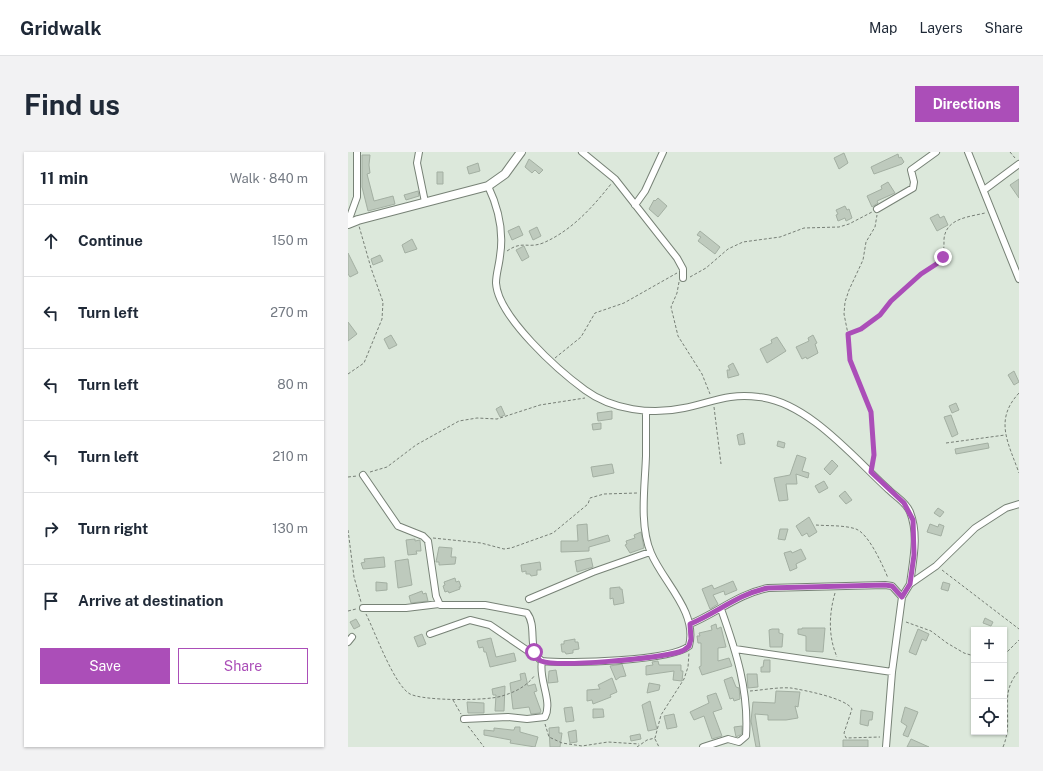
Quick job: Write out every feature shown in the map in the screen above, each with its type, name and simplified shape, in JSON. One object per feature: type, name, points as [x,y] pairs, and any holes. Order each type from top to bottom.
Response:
[{"type":"street","points":[[348,223],[357,197],[357,152]]},
{"type":"street","points":[[419,152],[417,163],[418,174],[425,202]]},
{"type":"street","points":[[348,223],[488,186],[504,174],[521,152]]},
{"type":"street","points":[[582,152],[614,179],[635,205],[677,258],[683,270],[683,278]]},
{"type":"street","points":[[635,205],[645,191],[663,152]]},
{"type":"street","points":[[877,209],[913,188],[914,182],[911,170],[936,152]]},
{"type":"street","points":[[968,152],[993,211],[1007,253],[1019,279]]},
{"type":"street","points":[[984,190],[1019,163]]},
{"type":"street","points":[[488,186],[495,202],[500,220],[500,255],[496,276],[496,286],[501,301],[528,339],[584,389],[598,398],[628,408],[646,411],[684,408],[733,395],[760,397],[778,401],[796,410],[822,428],[904,503],[913,520],[914,555],[910,584]]},
{"type":"street","points":[[541,665],[608,661],[678,652],[689,646],[691,639],[690,624],[683,608],[650,552],[646,532],[644,493],[646,411]]},
{"type":"street","points":[[363,475],[398,526],[426,538],[438,604]]},
{"type":"street","points":[[886,747],[892,672],[902,597],[910,584],[936,566],[975,528],[1006,508],[1019,504]]},
{"type":"street","points":[[529,599],[593,572],[650,552]]},
{"type":"street","points":[[690,624],[752,591],[768,588],[885,585],[892,586],[902,597]]},
{"type":"street","points":[[363,608],[406,608],[438,604],[443,606],[485,605],[527,614],[531,621],[534,653],[541,665],[546,714],[544,717],[527,719],[508,717],[464,720]]},
{"type":"street","points":[[702,747],[728,739],[739,742],[744,740],[746,730],[745,691],[735,649],[720,609]]},
{"type":"street","points":[[430,634],[471,620],[490,625],[534,653]]},
{"type":"street","points":[[735,649],[840,666],[892,672]]},
{"type":"path","points":[[1010,152],[1019,163]]},
{"type":"path","points":[[500,255],[516,245],[534,246],[542,243],[576,222],[598,201],[614,179]]},
{"type":"path","points":[[721,464],[713,400],[702,374],[680,340],[672,314],[672,304],[677,293],[679,281],[683,278],[696,275],[728,249],[743,242],[780,237],[804,228],[839,227],[849,224],[877,209]]},
{"type":"path","points":[[871,472],[874,455],[871,412],[850,360],[848,334],[844,314],[845,302],[849,290],[864,260],[866,242],[875,227],[877,209]]},
{"type":"path","points":[[848,334],[861,329],[877,318],[891,301],[921,274],[941,261],[946,229],[951,224],[963,218],[993,211]]},
{"type":"path","points":[[348,374],[364,363],[382,319],[383,302],[371,268],[358,220]]},
{"type":"path","points":[[552,360],[568,349],[580,337],[595,313],[624,303],[683,270]]},
{"type":"path","points":[[1019,393],[1010,403],[1006,411],[1004,421],[1006,435],[1019,473]]},
{"type":"path","points":[[348,477],[363,475],[387,466],[422,442],[459,421],[477,418],[497,419],[555,402],[584,398],[598,398]]},
{"type":"path","points":[[946,443],[1006,435]]},
{"type":"path","points":[[426,538],[440,537],[452,540],[482,543],[504,549],[511,548],[553,533],[588,504],[590,498],[604,494],[644,493]]},
{"type":"path","points":[[816,525],[850,528],[861,532],[880,561],[892,586]]},
{"type":"path","points":[[348,530],[354,577],[363,608],[395,676],[410,694],[426,698],[453,699],[500,697],[524,687],[541,665]]},
{"type":"path","points":[[936,566],[1019,629]]},
{"type":"path","points":[[837,587],[830,620],[834,649],[840,666]]},
{"type":"path","points":[[348,611],[363,608]]},
{"type":"path","points":[[898,620],[931,631],[952,646],[971,655]]},
{"type":"path","points":[[1007,652],[1019,640]]},
{"type":"path","points":[[659,747],[655,738],[661,715],[684,679],[688,667],[689,646]]},
{"type":"path","points":[[1003,747],[1006,740],[1008,718],[1006,698],[1008,687],[1019,671]]},
{"type":"path","points":[[745,691],[790,688],[836,699],[850,705],[852,709],[844,733],[846,738],[887,737]]},
{"type":"path","points":[[544,717],[546,732],[549,737],[562,743],[582,746],[608,742],[639,744],[655,738]]},
{"type":"building","points":[[844,153],[848,163],[839,169],[834,158]]},
{"type":"building","points":[[898,154],[899,158],[901,157],[904,162],[902,164],[874,174],[871,167]]},
{"type":"building","points":[[362,155],[370,155],[370,173],[367,174],[374,201],[393,196],[395,204],[368,211],[362,187]]},
{"type":"building","points":[[529,159],[543,170],[539,174],[535,170],[532,173],[525,167]]},
{"type":"building","points":[[478,163],[480,171],[469,174],[467,167]]},
{"type":"building","points":[[437,172],[443,172],[443,184],[437,184]]},
{"type":"building","points":[[1019,179],[1019,198],[1010,185]]},
{"type":"building","points":[[888,182],[895,193],[877,201],[878,203],[872,207],[867,196],[882,189],[881,186]]},
{"type":"building","points":[[418,191],[419,196],[406,200],[404,195]]},
{"type":"building","points":[[658,198],[667,206],[658,217],[649,209],[654,200],[655,201]]},
{"type":"building","points":[[845,206],[847,210],[849,209],[852,218],[846,221],[845,218],[838,221],[836,215],[838,214],[836,210]]},
{"type":"building","points":[[938,214],[940,218],[944,216],[948,225],[937,231],[930,218]]},
{"type":"building","points":[[519,226],[523,235],[512,240],[508,231]]},
{"type":"building","points":[[537,227],[541,236],[533,240],[529,231]]},
{"type":"building","points":[[700,231],[720,247],[715,254],[698,241],[701,237],[697,235]]},
{"type":"building","points":[[412,239],[417,249],[405,253],[402,245]]},
{"type":"building","points":[[524,246],[529,257],[522,261],[516,250]]},
{"type":"building","points":[[348,253],[358,273],[350,277],[348,274]]},
{"type":"building","points":[[380,255],[383,261],[373,265],[371,259]]},
{"type":"building","points":[[348,322],[357,334],[348,341]]},
{"type":"building","points":[[391,335],[397,345],[389,349],[384,339]]},
{"type":"building","points":[[813,335],[817,343],[815,344],[818,353],[807,359],[806,357],[802,359],[796,347],[809,341],[808,338]]},
{"type":"building","points":[[777,337],[786,351],[767,363],[760,349],[772,343],[771,340]]},
{"type":"building","points":[[733,363],[739,375],[728,378],[727,370],[730,370],[728,366]]},
{"type":"building","points":[[1014,371],[1019,382],[1014,385],[1008,375]]},
{"type":"building","points":[[956,403],[959,410],[952,413],[949,406]]},
{"type":"building","points":[[501,406],[505,415],[500,417],[496,409]]},
{"type":"building","points":[[612,411],[612,419],[598,421],[597,413]]},
{"type":"building","points":[[951,415],[958,434],[952,437],[944,417]]},
{"type":"building","points":[[601,423],[601,429],[593,430],[592,424]]},
{"type":"building","points":[[743,433],[745,444],[739,445],[737,435]]},
{"type":"building","points":[[778,441],[785,443],[784,448],[777,446]]},
{"type":"building","points":[[988,443],[989,448],[956,454],[955,449]]},
{"type":"building","points":[[797,455],[806,458],[802,471],[809,473],[808,478],[796,474],[797,484],[786,484],[788,500],[779,501],[774,478],[790,475]]},
{"type":"building","points":[[832,460],[838,466],[830,475],[824,469]]},
{"type":"building","points":[[612,464],[614,473],[593,477],[591,467]]},
{"type":"building","points":[[824,481],[828,488],[819,493],[815,486]]},
{"type":"building","points":[[845,491],[852,500],[846,504],[839,496]]},
{"type":"building","points":[[938,508],[944,512],[940,517],[934,513]]},
{"type":"building","points":[[809,517],[817,532],[809,537],[807,533],[802,536],[796,526]]},
{"type":"building","points":[[587,524],[588,541],[608,535],[610,541],[589,547],[589,551],[561,552],[561,541],[578,541],[577,525]]},
{"type":"building","points":[[930,524],[938,527],[939,524],[944,526],[941,536],[927,532]]},
{"type":"building","points":[[780,529],[788,529],[785,540],[778,539]]},
{"type":"building","points":[[641,532],[644,548],[630,553],[625,545],[627,544],[626,541],[635,538],[634,535]]},
{"type":"building","points":[[415,539],[415,541],[420,540],[421,551],[416,551],[417,554],[408,555],[406,540]]},
{"type":"building","points":[[439,547],[452,548],[451,557],[456,557],[455,564],[439,565],[439,562],[436,562]]},
{"type":"building","points":[[801,549],[806,559],[796,564],[797,568],[790,571],[784,553],[791,551],[792,553]]},
{"type":"building","points":[[384,557],[385,567],[363,569],[361,563],[365,562],[364,559]]},
{"type":"building","points":[[591,558],[593,567],[577,572],[575,561]]},
{"type":"building","points":[[408,559],[412,585],[398,588],[395,561]]},
{"type":"building","points":[[540,562],[541,570],[537,570],[537,575],[531,576],[530,574],[526,574],[526,571],[522,572],[521,565]]},
{"type":"building","points":[[455,578],[456,582],[459,581],[461,587],[459,587],[460,589],[449,593],[448,591],[445,592],[443,586],[445,585],[444,582]]},
{"type":"building","points":[[733,581],[737,590],[725,595],[724,591],[713,595],[718,604],[710,609],[702,589],[712,585],[714,589]]},
{"type":"building","points":[[376,582],[387,583],[387,590],[376,591]]},
{"type":"building","points":[[943,582],[950,584],[948,591],[941,589]]},
{"type":"building","points":[[620,587],[620,589],[622,589],[624,603],[614,605],[613,598],[610,599],[610,588]]},
{"type":"building","points":[[422,591],[423,594],[426,593],[428,601],[411,603],[409,596]]},
{"type":"building","points":[[985,618],[993,622],[991,626],[983,623]]},
{"type":"building","points":[[356,619],[360,626],[354,629],[350,622]]},
{"type":"building","points":[[716,624],[717,629],[721,627],[726,647],[718,648],[718,661],[729,658],[732,666],[702,675],[699,667],[701,666],[701,643],[698,643],[697,636],[700,636],[699,633],[712,630],[711,626]]},
{"type":"building","points":[[825,628],[823,652],[806,651],[806,636],[798,634],[798,629]]},
{"type":"building","points":[[779,629],[779,633],[783,634],[782,647],[770,647],[769,630]]},
{"type":"building","points":[[918,629],[929,634],[926,641],[922,639],[916,655],[909,652]]},
{"type":"building","points":[[422,634],[426,644],[418,647],[414,637]]},
{"type":"building","points":[[491,638],[496,657],[514,653],[516,661],[490,667],[486,652],[484,652],[483,647],[479,648],[477,641]]},
{"type":"building","points":[[575,639],[575,642],[578,642],[579,649],[573,650],[573,653],[566,654],[565,652],[562,652],[561,644],[564,644],[564,641]]},
{"type":"building","points":[[764,660],[770,660],[770,672],[761,672],[761,667],[763,667]]},
{"type":"building","points":[[658,661],[659,665],[681,665],[681,671],[683,671],[682,681],[673,680],[674,671],[646,675],[646,666],[653,665],[652,662]]},
{"type":"building","points":[[622,664],[626,676],[620,677],[616,680],[610,666]]},
{"type":"building","points":[[556,670],[558,682],[548,683],[549,671]]},
{"type":"building","points":[[525,673],[528,686],[535,684],[537,691],[534,692],[541,711],[540,713],[531,714],[529,707],[513,709],[510,683],[521,680],[520,674]]},
{"type":"building","points":[[747,674],[757,674],[758,687],[748,688]]},
{"type":"building","points":[[732,677],[736,687],[739,688],[740,699],[734,701],[733,698],[730,699],[724,680]]},
{"type":"building","points":[[612,678],[617,692],[610,695],[611,697],[593,704],[592,700],[587,701],[587,690],[600,689],[598,685]]},
{"type":"building","points":[[649,683],[660,685],[659,690],[647,693]]},
{"type":"building","points":[[505,686],[504,711],[495,711],[496,695],[493,695],[492,689]]},
{"type":"building","points":[[776,691],[800,692],[798,707],[795,706],[798,718],[768,720],[768,715],[755,714],[760,747],[756,747],[751,721],[753,702],[775,703]]},
{"type":"building","points":[[716,693],[722,709],[713,712],[722,736],[712,739],[704,716],[694,720],[690,712],[709,703],[707,696]]},
{"type":"building","points":[[650,701],[657,729],[648,731],[642,705]]},
{"type":"building","points":[[467,702],[484,703],[484,713],[468,713]]},
{"type":"building","points":[[572,707],[574,721],[566,722],[564,708]]},
{"type":"building","points":[[905,707],[918,712],[908,737],[903,735],[907,726],[901,722]]},
{"type":"building","points":[[593,709],[603,709],[604,717],[593,718]]},
{"type":"building","points":[[861,710],[873,712],[872,720],[869,720],[868,726],[860,724]]},
{"type":"building","points":[[674,714],[677,727],[667,729],[664,716]]},
{"type":"building","points":[[742,726],[742,734],[736,737],[734,727]]},
{"type":"building","points":[[515,727],[520,727],[520,732],[538,737],[535,747],[510,743],[511,740],[484,735],[484,730],[494,731],[494,728],[514,730]]},
{"type":"building","points":[[559,727],[559,733],[562,733],[560,747],[550,747],[549,728]]},
{"type":"building","points":[[576,730],[577,742],[570,743],[568,732]]},
{"type":"building","points":[[640,734],[641,739],[631,741],[630,736]]},
{"type":"building","points":[[911,739],[929,747],[907,747]]},
{"type":"building","points":[[843,740],[868,740],[868,747],[843,747]]},
{"type":"route","points":[[534,652],[536,658],[542,661],[575,663],[608,661],[678,652],[685,650],[689,646],[691,639],[690,624],[711,614],[741,596],[752,591],[768,588],[791,586],[837,587],[885,585],[892,586],[902,597],[910,584],[914,555],[915,531],[913,520],[904,503],[888,490],[871,472],[874,455],[871,412],[850,360],[848,334],[861,329],[873,321],[891,301],[921,274],[941,261],[943,257]]}]
